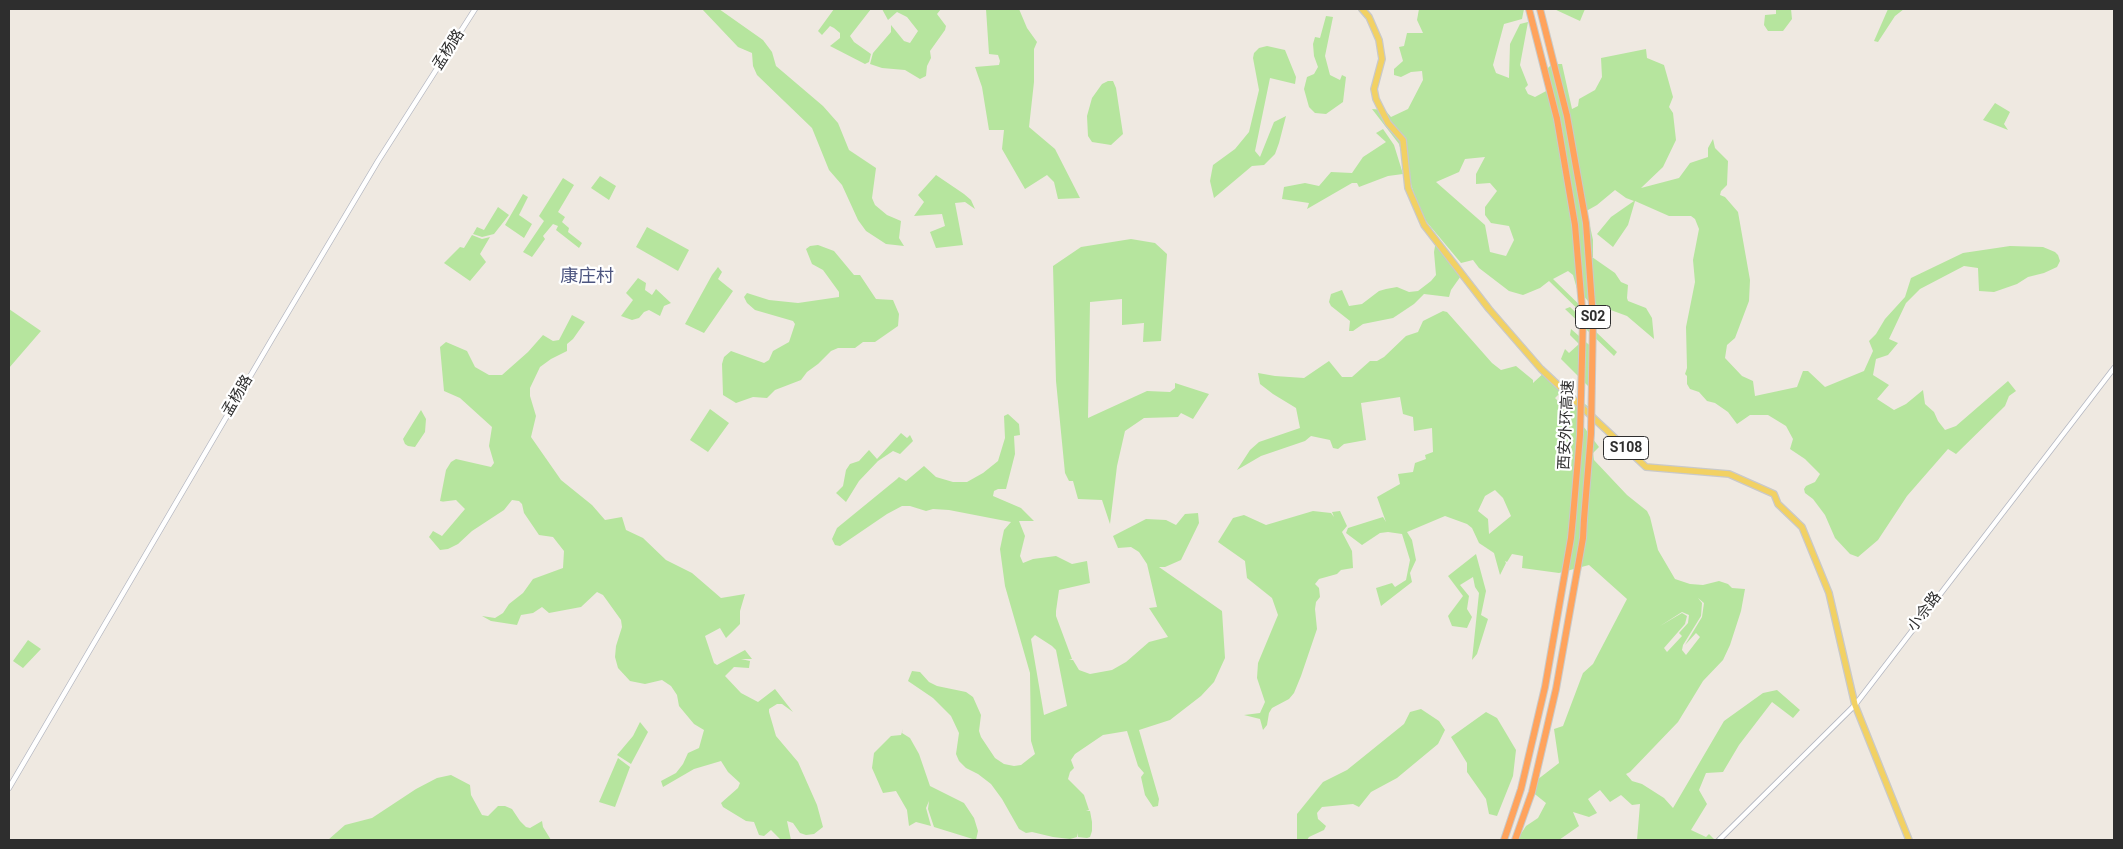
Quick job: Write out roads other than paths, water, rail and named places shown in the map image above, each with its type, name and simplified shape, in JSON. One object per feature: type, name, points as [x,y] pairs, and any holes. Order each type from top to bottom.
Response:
[{"type":"highway","name":"西安外环高速","points":[[1504,840],[1521,789],[1545,687],[1572,538],[1580,435],[1583,319],[1575,225],[1557,119],[1529,9]]},
{"type":"highway","name":"西安外环高速","points":[[1515,840],[1532,792],[1556,689],[1582,538],[1591,434],[1593,318],[1586,223],[1567,116],[1540,9]]},
{"type":"main road","name":"S108","points":[[1362,9],[1369,17],[1379,40],[1382,59],[1374,89],[1376,100],[1388,123],[1403,140],[1408,188],[1424,225],[1490,309],[1542,369],[1646,467],[1729,474],[1774,494],[1778,504],[1802,527],[1829,593],[1855,705],[1909,840]]},
{"type":"street","name":"孟杨路","points":[[9,788],[378,161],[476,9]]},
{"type":"street","name":"小佘路","points":[[1719,840],[1855,705],[2114,368]]},
{"type":"district","name":"康庄村","points":[[587,277]]}]
